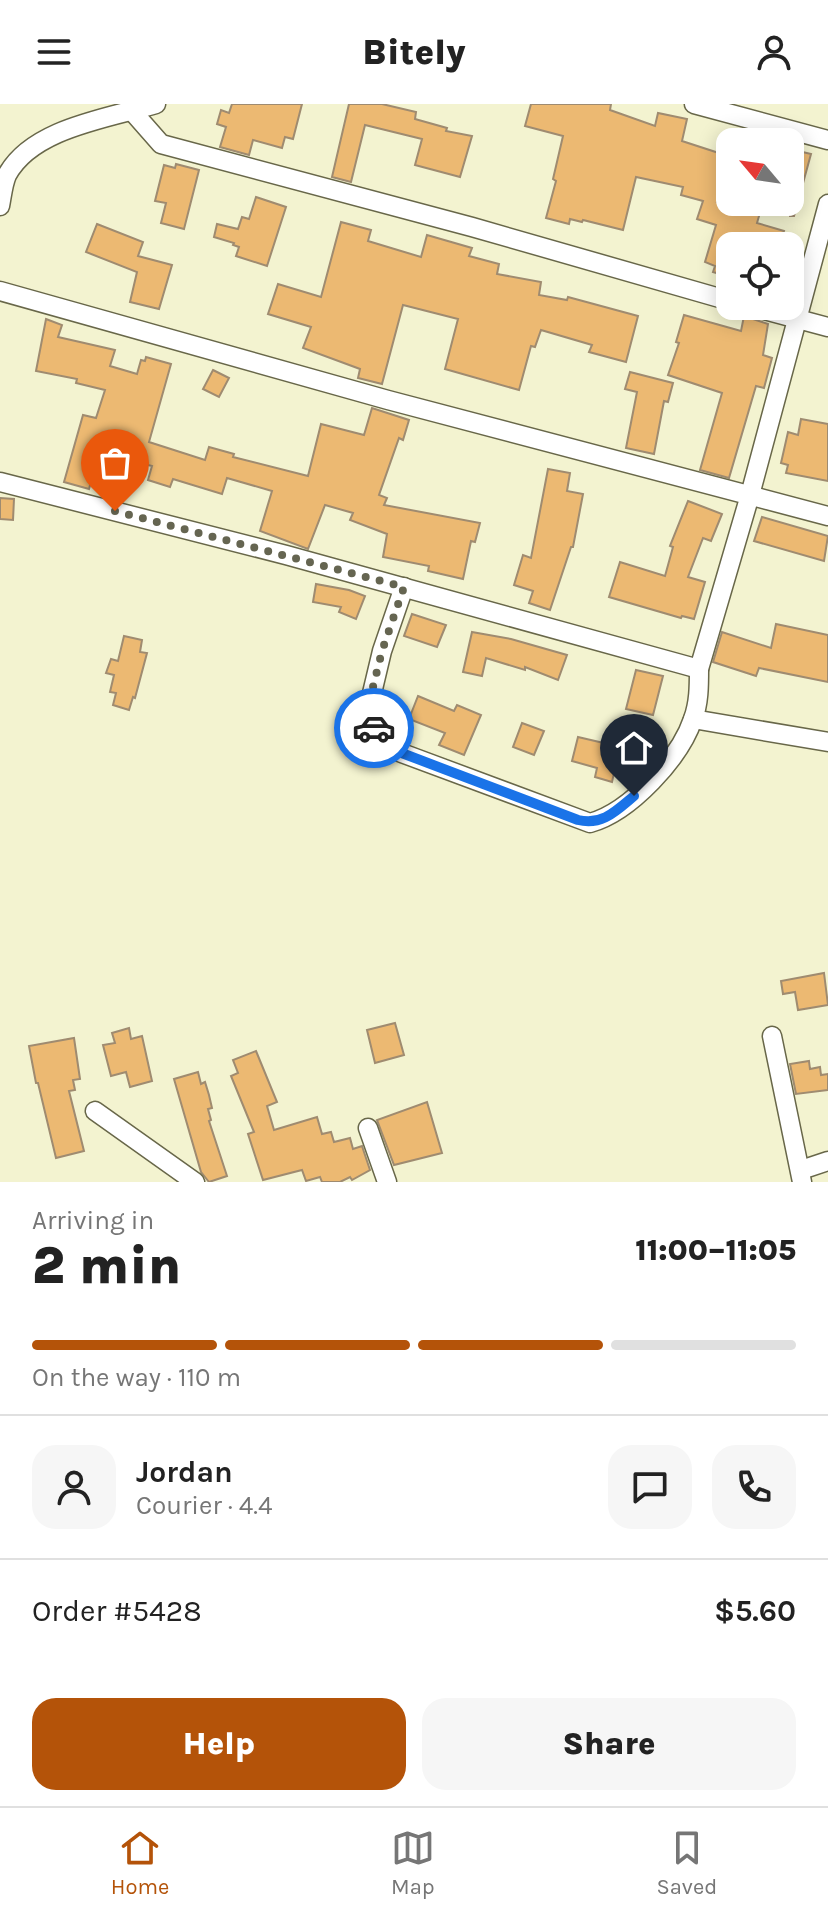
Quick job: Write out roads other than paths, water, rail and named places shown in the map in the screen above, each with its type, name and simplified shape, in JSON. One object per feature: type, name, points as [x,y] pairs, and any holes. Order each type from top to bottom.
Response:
[{"type":"street","points":[[0,206],[6,177],[35,144],[55,134],[156,104]]},
{"type":"street","points":[[694,104],[828,140]]},
{"type":"street","points":[[132,111],[161,144],[472,227],[716,297]]},
{"type":"street","points":[[804,292],[828,204]]},
{"type":"street","points":[[0,291],[388,400],[828,516]]},
{"type":"street","points":[[404,587],[382,651],[368,710],[379,739],[399,752],[590,823],[613,814],[654,778],[679,749],[693,719],[699,693],[699,669],[796,320]]},
{"type":"street","points":[[804,320],[828,327]]},
{"type":"street","points":[[0,482],[404,587],[699,669]]},
{"type":"street","points":[[693,719],[828,742]]},
{"type":"street","points":[[772,1036],[801,1176],[828,1161]]},
{"type":"street","points":[[95,1111],[195,1182]]},
{"type":"street","points":[[368,1128],[387,1182]]}]
